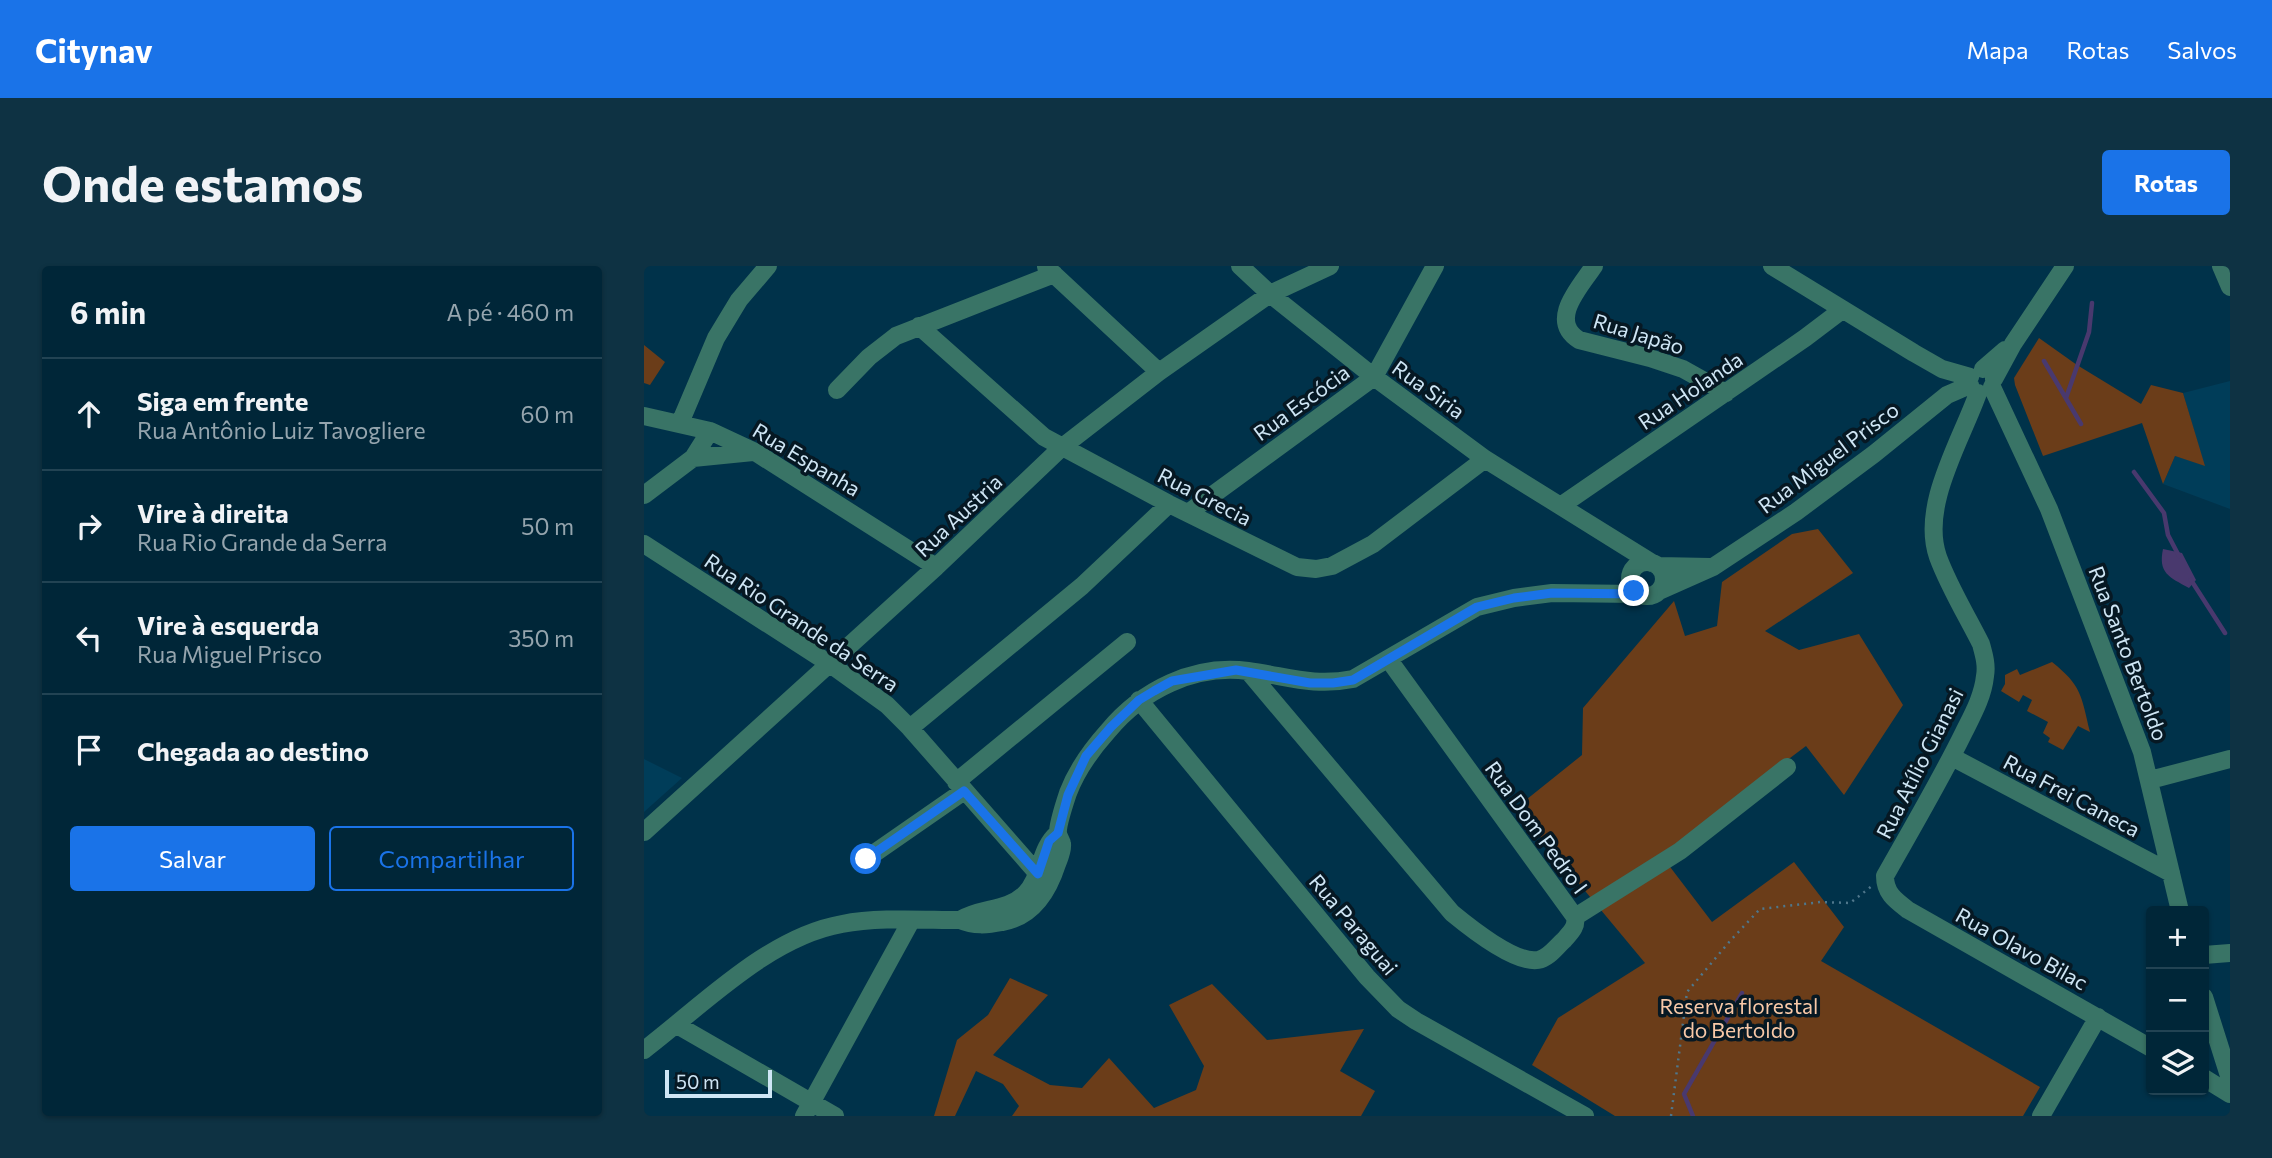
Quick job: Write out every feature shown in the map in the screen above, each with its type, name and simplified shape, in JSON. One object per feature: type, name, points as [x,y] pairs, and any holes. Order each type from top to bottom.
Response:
[{"type":"street","points":[[680,423],[716,338],[739,300],[768,266]]},
{"type":"street","name":"Rua Siria","points":[[1240,266],[1270,294],[1374,377],[1486,459],[1655,564]]},
{"type":"street","name":"Rua Austria","points":[[644,832],[936,567],[1061,448],[1158,372],[1270,294],[1330,266]]},
{"type":"street","name":"Rua Japão","points":[[1594,266],[1564,315],[1565,326],[1572,335],[1579,340],[1683,369],[1726,393]]},
{"type":"street","points":[[1772,266],[1942,369],[1981,383]]},
{"type":"street","name":"Rua Miguel Prisco","points":[[644,1050],[742,973],[777,949],[810,933],[842,923],[960,920],[971,925],[1008,921],[1035,906],[1046,891],[1055,870],[1062,845],[1058,833],[1068,795],[1086,756],[1139,700],[1172,681],[1216,672],[1248,671],[1310,683],[1353,680],[1477,607],[1514,598],[1588,593],[1649,596],[1713,567],[1829,487],[1947,395],[1981,383],[2013,344],[2064,266]]},
{"type":"street","points":[[2221,266],[2230,287]]},
{"type":"street","points":[[837,390],[896,336],[1050,270],[1158,372]]},
{"type":"street","name":"Rua Escócia","points":[[1188,513],[1374,377],[1429,271]]},
{"type":"street","name":"Rua Holanda","points":[[1562,505],[1842,310]]},
{"type":"street","name":"Rua Grecia","points":[[919,326],[1025,423],[1061,448],[1297,567],[1315,569],[1332,566],[1373,544],[1486,459]]},
{"type":"street","name":"Rua Santo Bertoldo","points":[[1981,383],[2006,420],[2049,509],[2142,752],[2179,906]]},
{"type":"street","name":"Rua Atílio Gianasi","points":[[1885,876],[1952,757],[1982,693],[1985,659],[1981,644],[1938,556],[1933,533],[1933,515],[1940,490],[1981,383]]},
{"type":"street","name":"Rua Espanha","points":[[644,416],[710,430],[755,452],[936,567]]},
{"type":"street","points":[[644,495],[693,458],[710,430]]},
{"type":"street","points":[[693,458],[755,452]]},
{"type":"street","points":[[910,728],[1082,586],[1169,504]]},
{"type":"street","name":"Rua Siria","points":[[1604,532],[1631,573]]},
{"type":"street","name":"Rua Rio Grande da Serra","points":[[644,544],[830,664],[879,699],[910,728],[1038,874]]},
{"type":"street","name":"Rua Miguel Prisco","points":[[1588,593],[1631,573],[1641,563],[1713,567]]},
{"type":"street","points":[[1655,564],[1664,576],[1659,591]]},
{"type":"street","points":[[1631,573],[1631,586],[1639,594]]},
{"type":"street","points":[[866,859],[960,787],[1127,642]]},
{"type":"street","name":"Rua Dom Pedro I","points":[[1248,671],[1452,913],[1467,926],[1507,950],[1525,959],[1538,960],[1551,953],[1572,931],[1576,925],[1574,916],[1388,660]]},
{"type":"street","points":[[1283,714],[1289,678]]},
{"type":"street","name":"Rua Paraguai","points":[[1139,700],[1367,977],[1398,1009],[1474,1055],[1585,1116]]},
{"type":"street","name":"Rua Frei Caneca","points":[[1952,757],[2171,873]]},
{"type":"street","points":[[2150,779],[2230,759]]},
{"type":"street","points":[[1574,916],[1680,851],[1787,767]]},
{"type":"street","name":"Rua Miguel Prisco","points":[[960,920],[971,913],[1002,908],[1014,903],[1033,884],[1049,841],[1058,833]]},
{"type":"street","name":"Rua Olavo Bilac","points":[[1885,876],[1888,893],[1908,910],[2146,1045]]},
{"type":"street","points":[[807,1110],[911,921]]},
{"type":"street","points":[[2209,955],[2230,953]]},
{"type":"street","points":[[2209,1013],[2230,1079]]},
{"type":"street","points":[[2041,1116],[2098,1017]]},
{"type":"street","points":[[677,1025],[807,1110],[835,1116]]},
{"type":"street","points":[[2209,1081],[2230,1094]]},
{"type":"path","points":[[1671,1116],[1687,992],[1730,941],[1760,909],[1821,902],[1850,903],[1885,876]]},
{"type":"shaded area","points":[[2230,381],[2230,509],[2163,484],[2175,456],[2204,465],[2183,393]]},
{"type":"shaded area","points":[[2163,549],[2182,553],[2196,580],[2189,588],[2176,581],[2164,569]]},
{"type":"shaded area","points":[[644,759],[682,778],[644,812]]},
{"type":"green space","points":[[2039,338],[2141,404],[2151,385],[2183,393],[2205,466],[2175,456],[2163,484],[2142,423],[2043,456],[2014,378]]},
{"type":"green space","points":[[644,345],[665,362],[650,385],[644,383]]},
{"type":"green space","name":"Reserva florestal do Bertoldo","points":[[1818,529],[1853,573],[1765,631],[1799,650],[1859,634],[1903,705],[1844,795],[1806,746],[1661,855],[1712,922],[1794,862],[1844,927],[1821,961],[2040,1087],[2023,1116],[1615,1116],[1532,1065],[1558,1018],[1645,963],[1516,808],[1582,755],[1583,708],[1674,601],[1685,636],[1717,626],[1722,582],[1792,534]]},
{"type":"green space","points":[[2052,662],[2079,692],[2090,732],[2078,726],[2063,750],[2048,742],[2050,738],[2043,733],[2048,722],[2027,711],[2032,700],[2023,695],[2019,702],[2001,691],[2005,684],[2005,675],[2017,669],[2020,675]]},
{"type":"green space","points":[[1010,978],[1048,995],[993,1055],[1050,1085],[1082,1088],[1109,1058],[1154,1108],[1196,1090],[1204,1066],[1169,1005],[1212,984],[1267,1040],[1364,1029],[1340,1071],[1375,1091],[1361,1116],[1012,1116],[1019,1106],[1003,1084],[976,1071],[955,1116],[934,1116],[957,1040],[988,1015]]},
{"type":"waterway","points":[[2066,398],[2089,332],[2092,303]]},
{"type":"waterway","points":[[2044,361],[2081,424]]},
{"type":"waterway","points":[[2134,472],[2164,513],[2168,535],[2179,556]]},
{"type":"waterway","points":[[2191,580],[2225,633]]},
{"type":"waterway","points":[[1693,1116],[1684,1094],[1742,993]]},
{"type":"route","points":[[866,859],[964,791],[1038,874],[1049,841],[1058,833],[1072,782],[1086,756],[1139,700],[1172,681],[1236,670],[1310,683],[1353,680],[1477,607],[1552,593],[1639,594],[1634,591]]}]
